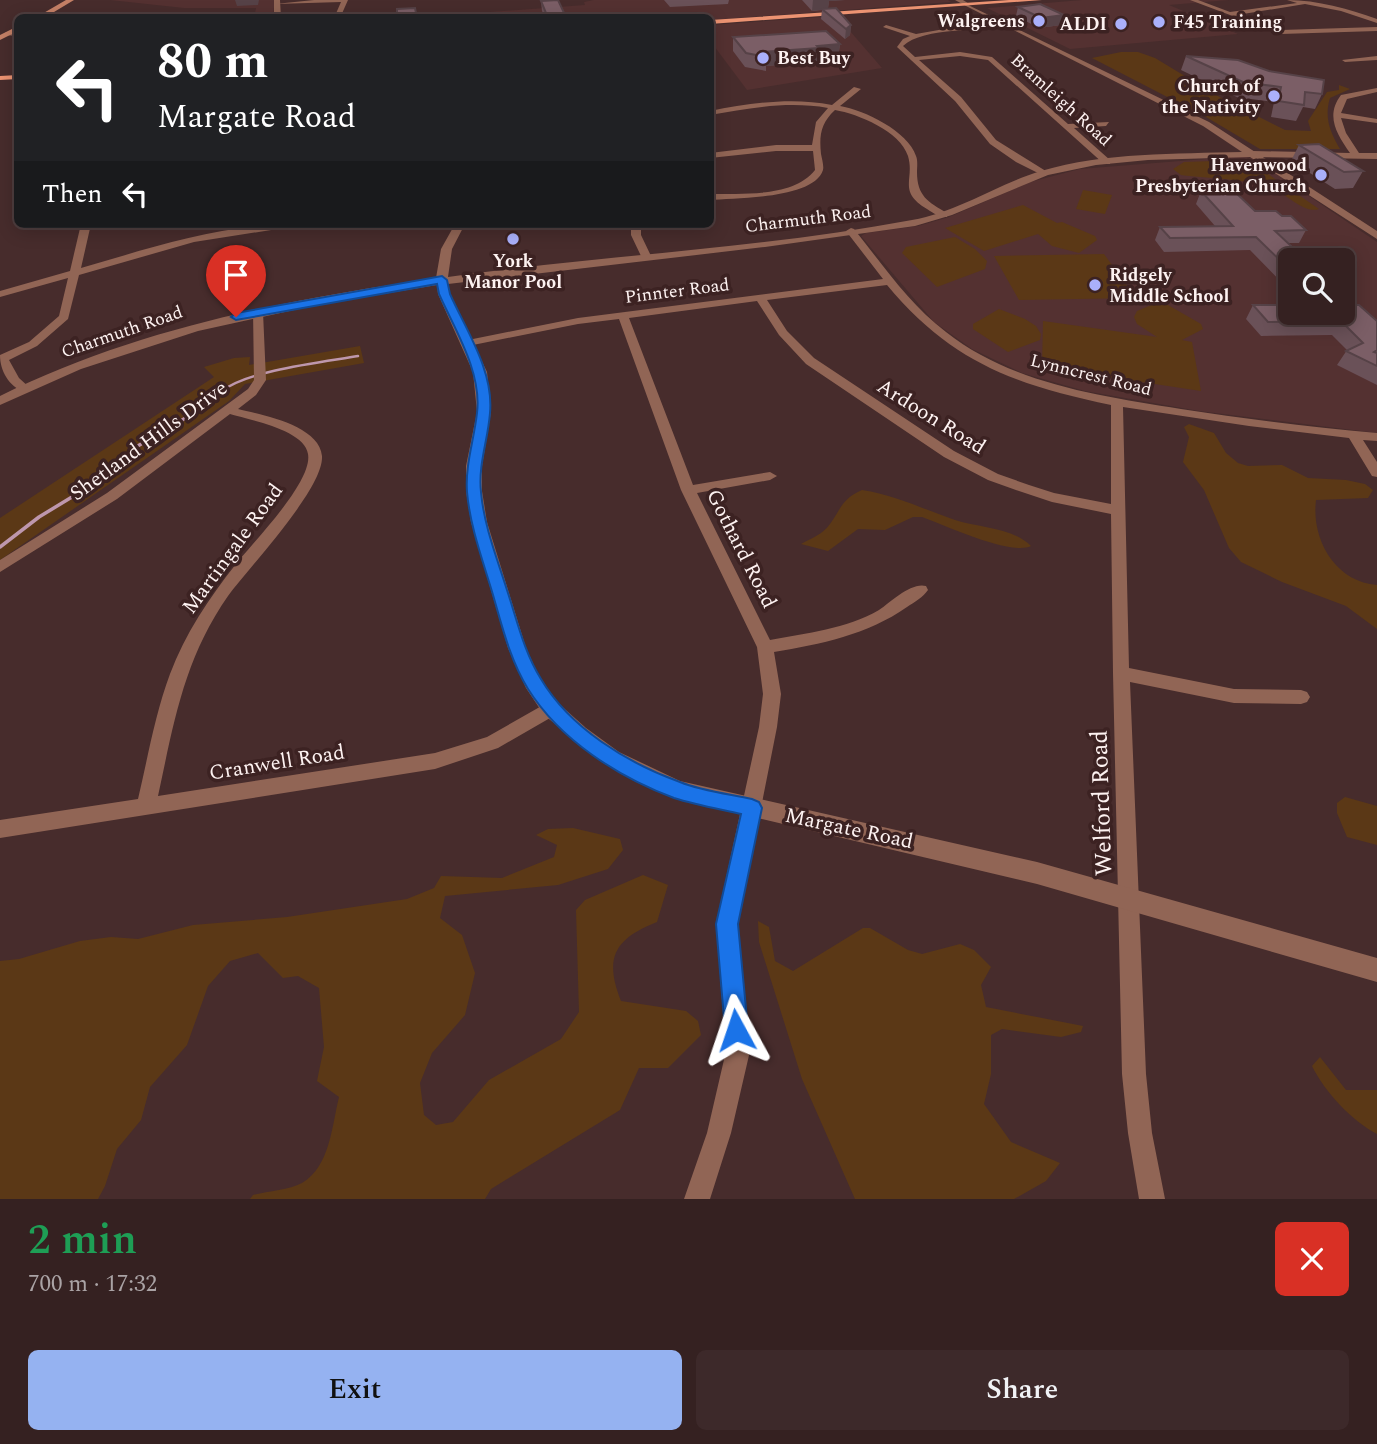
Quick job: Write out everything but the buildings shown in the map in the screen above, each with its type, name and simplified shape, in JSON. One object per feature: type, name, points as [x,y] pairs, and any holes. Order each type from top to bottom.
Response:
[{"type":"main road","points":[[45,14],[71,0]]},
{"type":"main road","points":[[714,22],[1039,0]]},
{"type":"street","points":[[277,2],[344,0]]},
{"type":"street","points":[[958,0],[1182,110],[1377,236]]},
{"type":"street","points":[[1193,0],[1281,32],[1377,29]]},
{"type":"street","points":[[1290,0],[1342,9],[1377,21]]},
{"type":"street","points":[[1228,14],[1292,7],[1305,2]]},
{"type":"street","points":[[944,21],[958,31]]},
{"type":"street","points":[[1012,26],[913,35],[902,40],[899,46],[958,99],[992,142],[1045,173]]},
{"type":"street","points":[[886,27],[913,35]]},
{"type":"street","name":"Bramleigh Road","points":[[912,59],[960,54],[990,58],[1107,162]]},
{"type":"street","points":[[1345,60],[1377,58]]},
{"type":"street","points":[[714,197],[781,191],[806,184],[820,170],[816,130],[833,108],[857,89]]},
{"type":"street","points":[[1355,154],[1341,134],[1336,115],[1339,102],[1344,97],[1377,90]]},
{"type":"street","points":[[714,112],[759,104],[805,104],[874,119],[895,133],[912,155],[910,183],[915,195],[944,215]]},
{"type":"street","points":[[1336,115],[1377,121]]},
{"type":"street","points":[[1067,126],[1106,124]]},
{"type":"street","points":[[714,156],[776,148],[816,148]]},
{"type":"street","name":"Charmuth Road","points":[[0,401],[24,388],[137,342],[257,313],[442,280],[915,223],[944,215],[1045,173],[1107,162],[1253,154],[1377,156]]},
{"type":"street","points":[[24,388],[14,380],[1,360],[33,344],[57,326],[68,307],[85,228]]},
{"type":"street","name":"Margate Road","points":[[458,228],[444,254],[442,280],[444,294],[480,372],[484,412],[474,466],[478,522],[517,648],[533,683],[551,709],[579,734],[612,758],[677,790],[945,850],[1130,898],[1377,970]]},
{"type":"street","points":[[636,228],[636,236],[646,256]]},
{"type":"street","points":[[0,294],[216,229]]},
{"type":"street","name":"Lynncrest Road","points":[[851,231],[927,322],[968,352],[1027,378],[1117,403],[1267,426],[1377,438]]},
{"type":"street","name":"Pinnter Road","points":[[468,342],[546,326],[891,281]]},
{"type":"street","name":"Ardoon Road","points":[[760,298],[783,333],[810,361],[949,454],[993,477],[1024,488],[1052,497],[1118,510]]},
{"type":"street","name":"Shetland Hills Drive","points":[[0,567],[112,496],[252,392],[260,375],[257,313]]},
{"type":"street","name":"Gothard Road","points":[[623,316],[688,489],[765,647],[772,694],[752,808],[727,924],[738,1051],[719,1133],[697,1199]]},
{"type":"street","name":"Welford Road","points":[[1117,403],[1121,673],[1134,1074],[1140,1133],[1152,1199]]},
{"type":"street","name":"Martingale Road","points":[[146,807],[177,678],[189,650],[221,595],[304,487],[315,464],[315,453],[303,435],[229,410]]},
{"type":"street","points":[[1353,435],[1377,473]]},
{"type":"street","points":[[688,489],[770,476]]},
{"type":"street","points":[[765,647],[858,629],[894,609],[920,590]]},
{"type":"street","points":[[1121,673],[1234,696],[1301,697]]},
{"type":"street","name":"Cranwell Road","points":[[0,829],[435,761],[492,743],[551,709]]},
{"type":"shaded area","points":[[110,0],[274,0],[273,14],[255,14],[256,8],[184,8]]},
{"type":"shaded area","points":[[1082,0],[1229,0],[1169,5],[1238,34],[1070,49],[987,8]]},
{"type":"shaded area","points":[[584,2],[951,2],[714,20],[714,14],[463,14],[585,5]]},
{"type":"shaded area","points":[[837,16],[882,68],[747,90],[714,46],[714,25]]},
{"type":"shaded area","points":[[1121,52],[1138,52],[1155,58],[1223,99],[1285,130],[1311,131],[1308,121],[1327,92],[1339,90],[1339,85],[1350,89],[1330,98],[1328,105],[1329,124],[1340,149],[1260,149],[1206,117],[1092,58]]},
{"type":"shaded area","name":"Ridgely Middle School","points":[[1243,156],[1254,159],[1377,242],[1377,433],[1199,411],[1085,391],[1022,373],[972,349],[934,322],[861,236],[918,226],[949,217],[1030,182],[1080,169]]},
{"type":"shaded area","points":[[1244,160],[1319,209],[1303,207],[1264,186],[1181,175],[1173,169],[1184,162]]},
{"type":"shaded area","points":[[1083,190],[1112,195],[1105,214],[1076,209]]},
{"type":"shaded area","points":[[1023,205],[1057,223],[1062,222],[1095,236],[1097,240],[1079,253],[1052,246],[1038,234],[984,251],[945,228]]},
{"type":"shaded area","points":[[955,237],[975,249],[987,261],[985,269],[937,287],[902,253],[906,247]]},
{"type":"shaded area","points":[[1104,254],[1136,298],[1019,300],[994,256]]},
{"type":"shaded area","points":[[1161,301],[1201,324],[1203,329],[1182,340],[1192,342],[1201,391],[1042,367],[1043,321],[1157,337],[1137,324],[1134,317],[1137,311]]},
{"type":"shaded area","points":[[999,309],[1036,326],[1041,334],[1040,340],[1008,352],[973,329],[973,324]]},
{"type":"shaded area","points":[[360,346],[364,363],[245,384],[229,401],[0,560],[0,518],[214,377],[204,367],[234,358],[250,357],[249,365]]},
{"type":"shaded area","points":[[1189,424],[1214,433],[1226,453],[1238,463],[1248,466],[1282,465],[1308,478],[1346,480],[1365,484],[1373,490],[1368,498],[1316,500],[1315,515],[1322,543],[1338,567],[1362,582],[1377,585],[1377,629],[1346,606],[1282,582],[1241,562],[1229,548],[1204,490],[1183,462],[1189,437],[1184,427]]},
{"type":"shaded area","points":[[862,490],[897,499],[955,520],[1005,532],[1031,546],[1008,547],[922,517],[913,517],[885,530],[858,529],[828,551],[801,544],[824,530],[846,500]]},
{"type":"shaded area","points":[[1345,797],[1377,806],[1377,845],[1347,837],[1337,813],[1337,803]]},
{"type":"shaded area","points":[[573,828],[620,839],[623,850],[608,869],[558,885],[445,896],[440,918],[462,935],[475,973],[465,1015],[432,1053],[420,1083],[424,1115],[436,1125],[453,1122],[489,1080],[561,1039],[579,1012],[576,910],[585,900],[643,875],[668,885],[657,922],[631,935],[616,952],[613,973],[621,1001],[686,1011],[698,1021],[701,1035],[668,1068],[639,1068],[620,1110],[491,1189],[485,1199],[250,1199],[253,1195],[302,1183],[319,1167],[328,1144],[339,1097],[317,1081],[324,1047],[319,988],[298,976],[283,978],[258,953],[230,961],[208,986],[187,1045],[150,1087],[141,1120],[117,1149],[98,1199],[0,1199],[0,961],[19,959],[80,941],[111,937],[138,939],[193,925],[287,917],[407,899],[434,888],[441,876],[502,878],[554,857],[557,845],[536,835],[548,829]]},
{"type":"shaded area","points":[[758,921],[769,927],[775,961],[793,971],[863,928],[870,928],[908,950],[922,954],[960,944],[974,950],[991,967],[981,985],[986,1007],[1083,1026],[1081,1032],[1061,1037],[1002,1029],[991,1035],[991,1074],[984,1104],[1011,1142],[1060,1163],[1046,1181],[1014,1199],[855,1199],[802,1079],[759,942]]},
{"type":"shaded area","points":[[1320,1057],[1346,1090],[1377,1090],[1377,1134],[1348,1113],[1324,1086],[1312,1066]]},
{"type":"waterway","points":[[222,391],[268,372],[358,356]]},
{"type":"waterway","points":[[0,547],[39,517],[95,483],[136,447],[189,416],[224,389]]},
{"type":"place","name":"Walgreens","points":[[1039,21]]},
{"type":"place","name":"F45 Training","points":[[1159,22]]},
{"type":"place","name":"ALDI","points":[[1121,24]]},
{"type":"place","name":"Best Buy","points":[[763,58]]},
{"type":"place","name":"Church of the Nativity","points":[[1274,96]]},
{"type":"place","name":"Havenwood Presbyterian Church","points":[[1321,175]]},
{"type":"place","name":"York Manor Pool","points":[[513,239]]},
{"type":"place","name":"Ridgely Middle School","points":[[1095,285]]},
{"type":"route","points":[[236,317],[442,280],[444,294],[480,372],[484,412],[474,466],[478,522],[517,648],[533,683],[551,709],[612,758],[677,790],[752,808],[727,924],[736,1030]]}]
